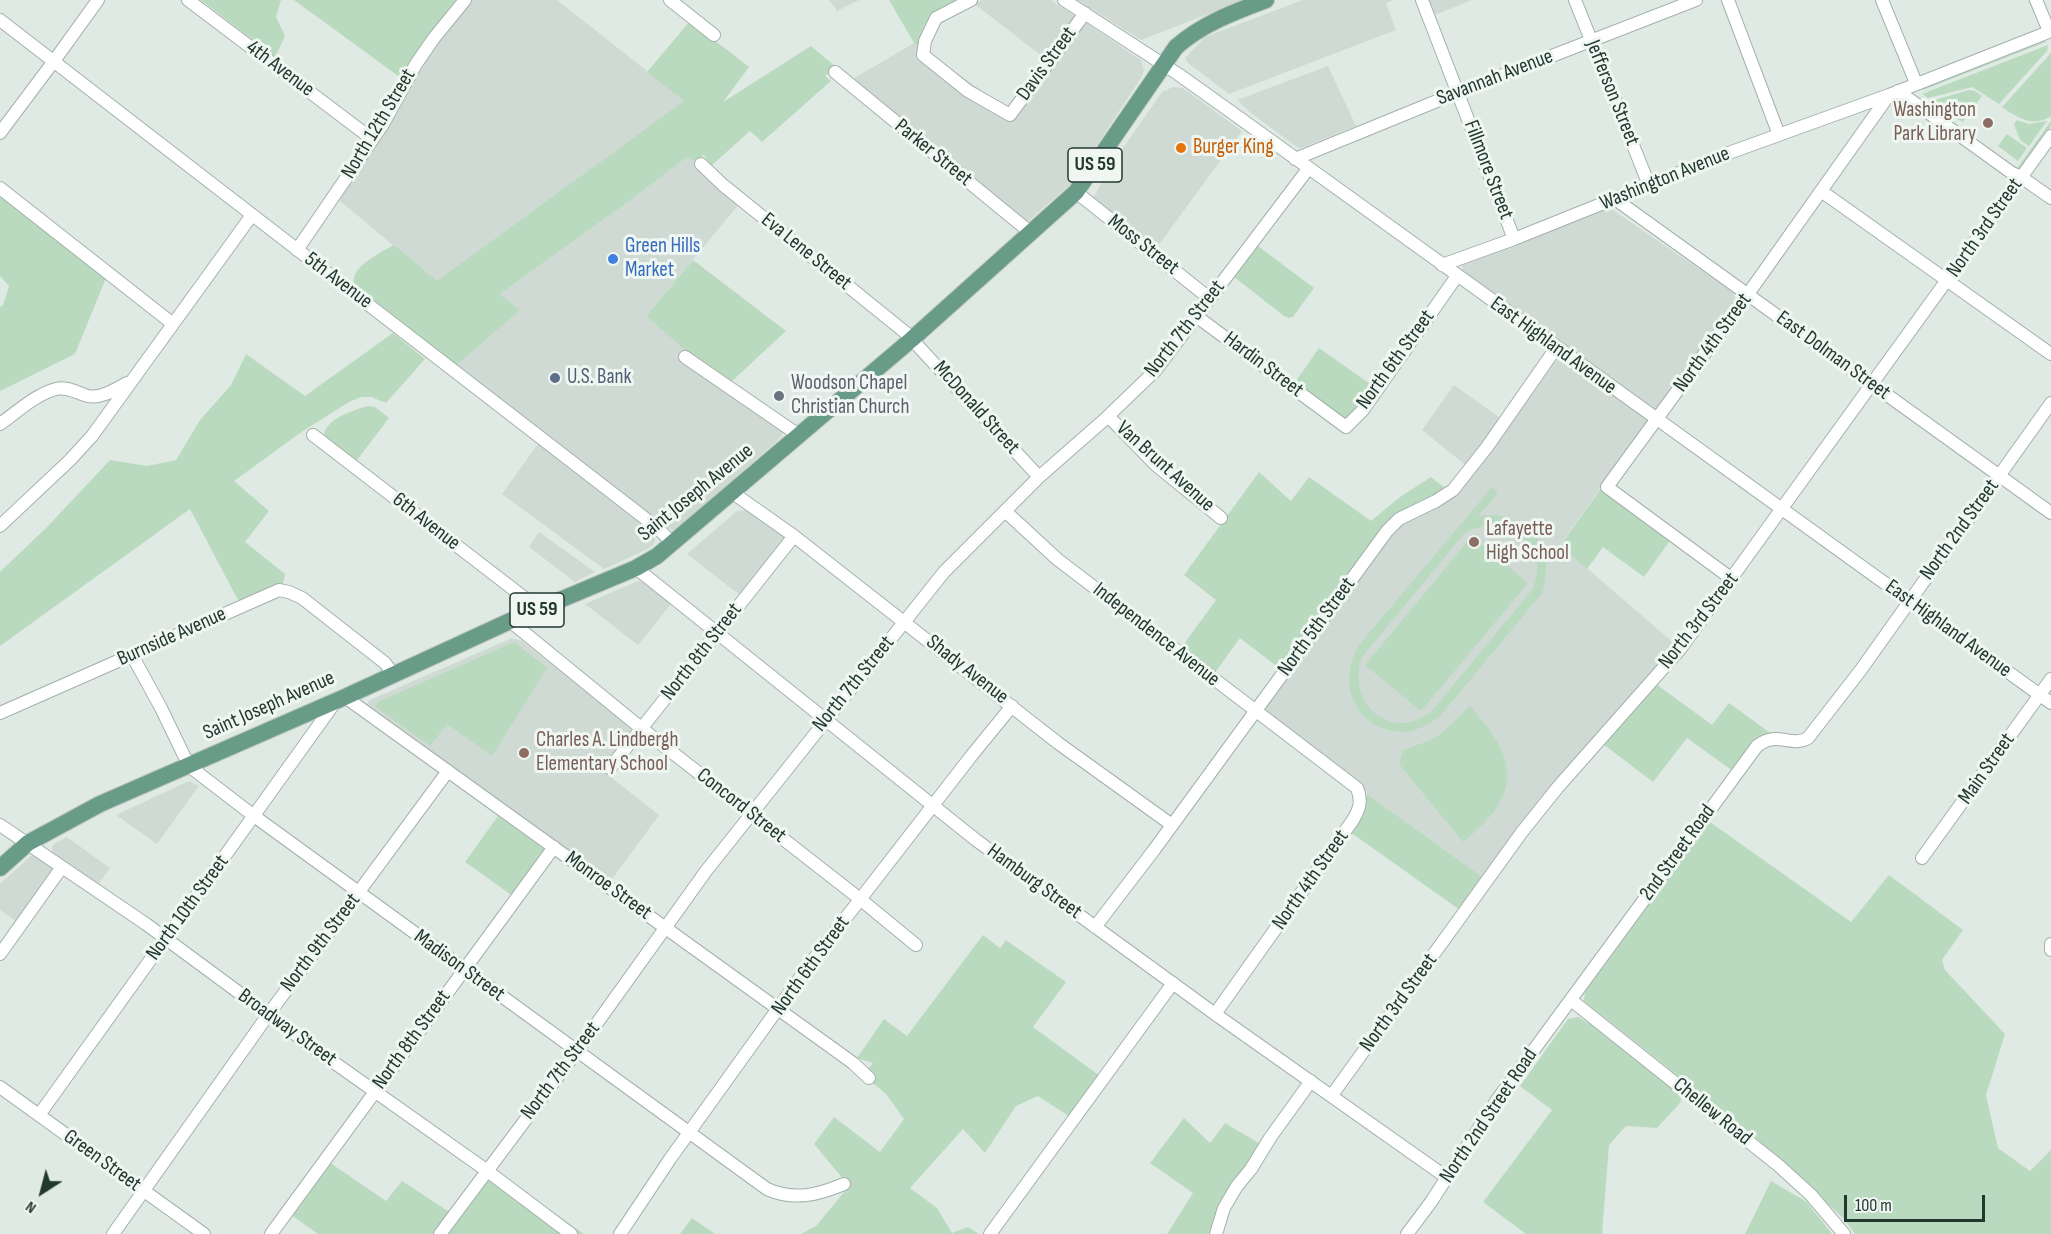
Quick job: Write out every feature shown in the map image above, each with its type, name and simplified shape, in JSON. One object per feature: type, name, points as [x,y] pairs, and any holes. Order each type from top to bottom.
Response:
[{"type":"main road","name":"Saint Joseph Avenue","points":[[0,868],[28,843],[100,804],[341,699],[510,621],[636,568],[674,544],[912,339],[1076,192],[1176,47],[1199,29],[1229,14],[1266,0]]},
{"type":"street","points":[[0,133],[98,0]]},
{"type":"street","name":"4th Avenue","points":[[188,0],[372,139]]},
{"type":"street","name":"North 12th Street","points":[[297,250],[372,139],[434,38],[465,0]]},
{"type":"street","points":[[670,0],[714,35]]},
{"type":"street","name":"Davis Street","points":[[971,0],[936,18],[925,41],[923,55],[968,91],[1010,115],[1085,13]]},
{"type":"street","name":"East Highland Avenue","points":[[1064,0],[1164,65],[2051,703]]},
{"type":"street","name":"Fillmore Street","points":[[1422,0],[1514,239]]},
{"type":"street","name":"Jefferson Street","points":[[1575,0],[1648,185]]},
{"type":"street","name":"Savannah Avenue","points":[[1295,159],[1459,92],[1696,0]]},
{"type":"street","points":[[1728,0],[1779,135]]},
{"type":"street","points":[[1882,0],[1916,83]]},
{"type":"street","points":[[1894,93],[2050,31],[2036,0]]},
{"type":"street","name":"5th Avenue","points":[[0,20],[655,526],[674,544]]},
{"type":"street","name":"Parker Street","points":[[835,72],[1030,233]]},
{"type":"street","points":[[1894,93],[2051,198]]},
{"type":"street","name":"Washington Avenue","points":[[1442,265],[1894,93]]},
{"type":"street","name":"North 4th Street","points":[[1732,579],[1607,487],[1894,93]]},
{"type":"street","name":"North 3rd Street","points":[[1332,1095],[1522,832],[1558,787],[1682,648],[2051,136]]},
{"type":"street","name":"Eva Lene Street","points":[[701,164],[723,185],[912,339]]},
{"type":"street","name":"North 7th Street","points":[[440,1234],[750,814],[944,572],[1039,477],[1155,371],[1308,168]]},
{"type":"street","points":[[0,188],[173,324]]},
{"type":"street","points":[[1821,191],[2051,354]]},
{"type":"street","name":"Moss Street","points":[[1076,192],[1209,298]]},
{"type":"street","name":"East Dolman Street","points":[[1615,199],[2051,513]]},
{"type":"street","points":[[0,526],[92,436],[252,215]]},
{"type":"street","name":"North 6th Street","points":[[1329,415],[1346,427],[1363,410],[1457,276]]},
{"type":"street","name":"Hardin Street","points":[[1196,316],[1329,415]]},
{"type":"street","name":"McDonald Street","points":[[912,339],[1039,477]]},
{"type":"street","name":"North 5th Street","points":[[1095,927],[1387,531],[1399,519],[1453,490],[1487,447],[1557,348]]},
{"type":"street","points":[[685,357],[800,436]]},
{"type":"street","points":[[0,424],[38,397],[56,388],[64,388],[90,397],[107,394],[131,381]]},
{"type":"street","name":"North 2nd Street","points":[[1802,741],[1808,738],[1860,671],[2051,403]]},
{"type":"street","name":"Van Brunt Avenue","points":[[1108,416],[1156,465],[1221,518]]},
{"type":"street","name":"6th Avenue","points":[[313,435],[539,609]]},
{"type":"street","name":"Shady Avenue","points":[[733,493],[794,536],[1058,743],[1172,825]]},
{"type":"street","name":"Independence Avenue","points":[[1005,511],[1057,559],[1311,754]]},
{"type":"street","name":"North 8th Street","points":[[610,768],[794,536]]},
{"type":"street","name":"Hamburg Street","points":[[636,568],[976,840],[1215,1014],[1446,1177]]},
{"type":"street","name":"Burnside Avenue","points":[[0,713],[279,590],[302,598],[385,663],[394,675]]},
{"type":"street","name":"Concord Street","points":[[510,621],[641,728],[916,945]]},
{"type":"street","name":"Madison Street","points":[[132,655],[189,766],[254,816],[767,1189],[782,1196],[802,1196],[830,1190],[844,1184]]},
{"type":"street","name":"Main Street","points":[[1922,858],[2051,679]]},
{"type":"street","name":"Monroe Street","points":[[341,699],[448,771],[554,847],[853,1063],[869,1078]]},
{"type":"street","name":"North 10th Street","points":[[39,1115],[341,699]]},
{"type":"street","name":"North 6th Street","points":[[620,1234],[810,964],[1012,706]]},
{"type":"street","name":"2nd Street Road","points":[[1571,1000],[1757,746],[1772,738],[1802,741]]},
{"type":"street","name":"North 4th Street","points":[[1215,1014],[1353,820],[1359,808],[1361,799],[1357,788],[1311,754]]},
{"type":"street","name":"North 9th Street","points":[[113,1234],[268,1015],[448,771]]},
{"type":"street","name":"Broadway Street","points":[[0,825],[165,939],[374,1092],[486,1170],[571,1234]]},
{"type":"street","name":"North 8th Street","points":[[272,1234],[554,847]]},
{"type":"street","points":[[0,954],[62,867]]},
{"type":"street","points":[[2051,944],[2051,950]]},
{"type":"street","points":[[990,1234],[1173,983]]},
{"type":"street","name":"North 2nd Street Road","points":[[1407,1234],[1431,1202],[1497,1100],[1571,1000]]},
{"type":"street","name":"Chellew Road","points":[[1571,1000],[1778,1165],[1811,1195],[1844,1234]]},
{"type":"street","points":[[1216,1234],[1224,1208],[1237,1185],[1251,1169],[1311,1081]]},
{"type":"street","name":"Green Street","points":[[0,1087],[204,1234]]},
{"type":"shaded area","points":[[473,0],[557,0],[685,101],[437,282],[339,200],[364,163],[427,54]]},
{"type":"shaded area","points":[[829,0],[859,0],[837,11]]},
{"type":"shaded area","points":[[983,0],[1051,0],[1076,17],[1046,59],[973,3]]},
{"type":"shaded area","points":[[1078,0],[1244,0],[1141,40]]},
{"type":"shaded area","points":[[1303,0],[1394,0],[1386,3],[1396,30],[1229,94],[1188,63],[1185,58],[1205,37]]},
{"type":"shaded area","points":[[1429,0],[1472,0],[1435,15]]},
{"type":"shaded area","points":[[1083,21],[1141,60],[1144,70],[1072,183],[1028,221],[1024,222],[851,80],[914,43],[1015,114]]},
{"type":"shaded area","points":[[1328,66],[1356,126],[1301,148],[1251,113],[1237,100]]},
{"type":"shaded area","points":[[1173,87],[1183,88],[1242,131],[1155,250],[1093,198],[1116,158],[1162,92]]},
{"type":"shaded area","points":[[688,155],[711,180],[740,203],[646,316],[780,428],[783,433],[777,441],[677,530],[673,530],[666,527],[457,365],[519,310],[500,294],[621,207]]},
{"type":"shaded area","name":"Lafayette High School","points":[[1610,208],[1734,293],[1735,299],[1560,545],[1676,645],[1574,761],[1484,878],[1367,794],[1363,787],[1264,712],[1266,706],[1388,538],[1407,521],[1446,502],[1474,472],[1422,430],[1454,385],[1510,425],[1566,347],[1463,273],[1463,265]]},
{"type":"shaded area","points":[[538,444],[644,526],[653,535],[655,540],[653,545],[604,569],[502,494]]},
{"type":"shaded area","points":[[737,511],[750,511],[785,538],[741,596],[687,554]]},
{"type":"shaded area","points":[[539,532],[595,572],[575,582],[529,547]]},
{"type":"shaded area","points":[[638,581],[671,604],[638,645],[585,604]]},
{"type":"shaded area","name":"Charles A. Lindbergh Elementary School","points":[[512,638],[522,641],[631,727],[631,736],[603,771],[659,815],[610,882],[368,708],[367,704],[370,700]]},
{"type":"shaded area","points":[[189,781],[199,786],[157,844],[116,815]]},
{"type":"shaded area","points":[[67,837],[110,868],[97,886],[52,851],[55,843]]},
{"type":"shaded area","points":[[31,856],[38,857],[50,865],[53,872],[17,922],[0,910],[0,884]]},
{"type":"green space","points":[[201,0],[281,0],[276,17],[285,36],[275,57]]},
{"type":"green space","points":[[294,0],[457,0],[422,44],[401,78]]},
{"type":"green space","points":[[889,0],[956,0],[930,17],[923,28],[918,46]]},
{"type":"green space","points":[[690,21],[749,67],[723,102],[811,46],[836,67],[825,76],[831,81],[762,142],[750,131],[711,166],[704,155],[695,162],[688,156],[500,294],[520,310],[457,365],[354,285],[354,278],[361,266],[394,245],[437,281],[684,101],[647,72]]},
{"type":"green space","points":[[2045,40],[2046,42],[1923,90],[1922,88]]},
{"type":"green space","points":[[2048,45],[2047,51],[1999,104],[1972,87],[1928,98],[1922,94]]},
{"type":"green space","points":[[2051,53],[2051,116],[2038,121],[2026,120],[2002,107]]},
{"type":"green space","points":[[1969,90],[1982,96],[1963,122],[1931,101]]},
{"type":"green space","points":[[2017,120],[2029,124],[2047,121],[2029,146],[2020,140],[2014,124]]},
{"type":"green space","points":[[2051,121],[2051,126],[2020,170],[2015,171]]},
{"type":"green space","points":[[2007,134],[2027,148],[2018,161],[1998,146]]},
{"type":"green space","points":[[2,194],[106,278],[75,354],[0,391],[0,307],[3,305],[9,286],[0,276],[0,198]]},
{"type":"green space","points":[[1258,246],[1314,288],[1293,317],[1284,316],[1234,277]]},
{"type":"green space","points":[[693,260],[786,331],[731,382],[691,355],[646,316]]},
{"type":"green space","points":[[393,333],[425,359],[386,403],[371,397],[361,397],[349,402],[300,433],[234,481],[269,511],[245,542],[285,574],[283,584],[239,602],[190,509],[0,646],[0,572],[48,526],[110,460],[147,466],[176,460],[200,420],[231,385],[246,354],[305,396]]},
{"type":"green space","points":[[1319,348],[1373,386],[1362,403],[1346,419],[1340,418],[1294,384]]},
{"type":"green space","points":[[369,406],[375,407],[389,418],[354,464],[331,447],[324,433],[327,427],[339,417]]},
{"type":"green space","points":[[1259,472],[1291,501],[1309,477],[1371,521],[1400,497],[1431,477],[1445,488],[1435,496],[1399,512],[1379,531],[1279,668],[1240,638],[1214,674],[1181,648],[1216,600],[1184,575]]},
{"type":"green space","points":[[1492,487],[1498,493],[1478,516],[1499,515],[1515,520],[1526,526],[1541,544],[1546,567],[1542,593],[1441,715],[1421,728],[1401,732],[1383,728],[1367,719],[1356,705],[1350,687],[1350,667],[1359,645]],"holes":[[[1492,525],[1524,538],[1536,556],[1536,578],[1532,590],[1431,712],[1405,723],[1381,718],[1372,711],[1361,692],[1359,669],[1362,657],[1464,534],[1472,529]]]},
{"type":"green space","points":[[1602,487],[1672,538],[1644,577],[1603,547],[1587,569],[1560,546]]},
{"type":"green space","points":[[1472,536],[1528,583],[1421,711],[1365,665]]},
{"type":"green space","points":[[514,642],[547,668],[492,756],[447,724],[430,746],[375,706],[378,702]]},
{"type":"green space","points":[[1656,684],[1712,725],[1729,703],[1773,735],[1734,772],[1687,738],[1653,782],[1603,744]]},
{"type":"green space","points":[[1470,706],[1498,743],[1505,760],[1507,776],[1505,792],[1496,808],[1483,825],[1463,842],[1399,764],[1403,750],[1431,740],[1442,733]]},
{"type":"green space","points":[[1367,794],[1484,878],[1460,910],[1350,832],[1364,812]]},
{"type":"green space","points":[[498,816],[544,849],[543,854],[513,896],[465,862]]},
{"type":"green space","points":[[1710,822],[1851,922],[1889,875],[1963,930],[1942,960],[1945,970],[2005,1034],[1986,1095],[1998,1148],[2030,1171],[2051,1150],[2051,1234],[1855,1234],[1844,1219],[1755,1137],[1584,1001],[1585,992]]},
{"type":"green space","points":[[983,935],[1000,948],[1006,940],[1066,982],[1033,1027],[1100,1076],[1070,1117],[1038,1096],[1016,1106],[985,1153],[963,1129],[910,1188],[937,1208],[952,1233],[968,1227],[979,1234],[801,1234],[816,1226],[849,1186],[814,1144],[834,1117],[880,1152],[904,1119],[886,1094],[863,1075],[873,1063],[857,1058],[884,1019],[907,1036]]},
{"type":"green space","points":[[1578,1017],[1680,1094],[1681,1102],[1657,1128],[1626,1126],[1609,1145],[1602,1234],[1526,1234],[1483,1202],[1552,1110],[1520,1086],[1568,1019]]},
{"type":"green space","points":[[1184,1118],[1210,1143],[1225,1123],[1262,1145],[1214,1234],[1167,1234],[1193,1193],[1150,1163]]},
{"type":"green space","points":[[329,1162],[386,1201],[402,1181],[451,1213],[486,1165],[584,1234],[318,1234],[284,1210]]},
{"type":"green space","points":[[1771,1181],[1807,1202],[1832,1234],[1745,1234]]},
{"type":"green space","points":[[692,1218],[715,1234],[680,1234]]},
{"type":"place","name":"Washington Park Library","points":[[1988,123]]},
{"type":"place","name":"Burger King","points":[[1181,148]]},
{"type":"place","name":"Green Hills Market","points":[[613,259]]},
{"type":"place","name":"U.S. Bank","points":[[555,378]]},
{"type":"place","name":"Woodson Chapel Christian Church","points":[[779,396]]},
{"type":"place","name":"Lafayette High School","points":[[1474,542]]},
{"type":"place","name":"Charles A. Lindbergh Elementary School","points":[[524,753]]}]
